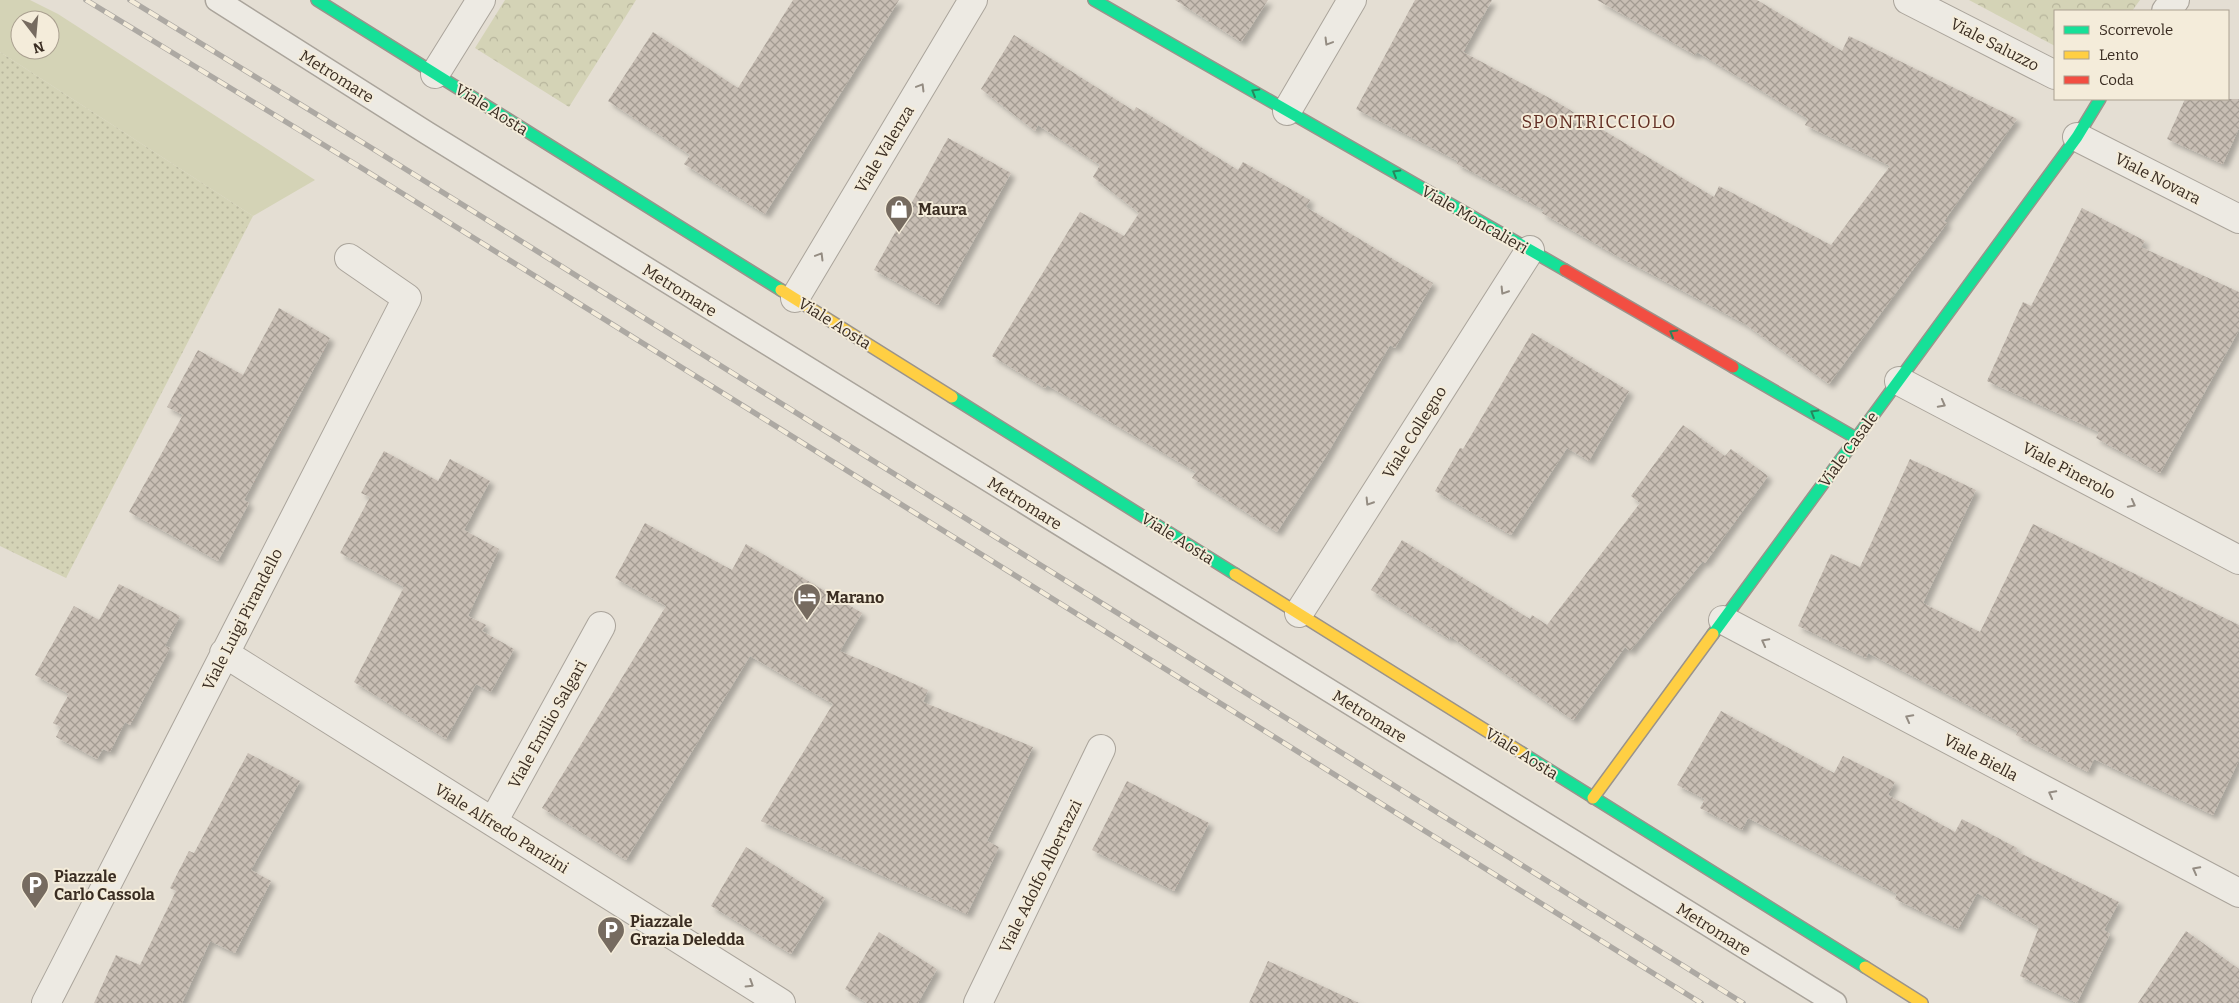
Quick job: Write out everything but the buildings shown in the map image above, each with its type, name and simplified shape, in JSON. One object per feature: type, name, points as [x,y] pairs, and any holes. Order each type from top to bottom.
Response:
[{"type":"street","name":"Viale Aosta","points":[[317,0],[1922,1003]]},
{"type":"street","points":[[435,74],[481,0]]},
{"type":"street","name":"Viale Valenza","points":[[795,298],[973,0]]},
{"type":"street","name":"Viale Moncalieri","points":[[1094,0],[1856,438]]},
{"type":"street","points":[[1287,111],[1352,0]]},
{"type":"street","name":"Viale Saluzzo","points":[[1908,0],[2054,74]]},
{"type":"street","points":[[2167,10],[2175,0]]},
{"type":"street","name":"Viale Casale","points":[[1593,798],[2077,137],[2099,100]]},
{"type":"street","name":"Viale Novara","points":[[2077,137],[2239,219]]},
{"type":"street","name":"Viale Collegno","points":[[1298,613],[1530,250]]},
{"type":"street","name":"Viale Luigi Pirandello","points":[[46,1003],[408,298],[349,258]]},
{"type":"street","name":"Viale Pinerolo","points":[[1899,381],[2239,560]]},
{"type":"street","name":"Viale Biella","points":[[1723,620],[2239,893]]},
{"type":"street","name":"Viale Emilio Salgari","points":[[493,822],[601,626]]},
{"type":"street","name":"Viale Alfredo Panzini","points":[[224,654],[781,1003]]},
{"type":"street","name":"Viale Adolfo Albertazzi","points":[[978,1003],[1101,749]]},
{"type":"lane","name":"Metromare","points":[[217,0],[427,133],[1835,1003]]},
{"type":"green space","points":[[0,0],[30,0],[50,10],[10,10],[10,58],[0,52]]},
{"type":"green space","points":[[505,0],[636,0],[569,107],[475,48]]},
{"type":"green space","points":[[1969,0],[2140,0],[2133,10],[2054,10],[2054,45]]},
{"type":"green space","points":[[60,15],[315,180],[253,216],[12,60],[60,60]]},
{"type":"green space","points":[[0,52],[253,216],[66,578],[0,546]]},
{"type":"railway","points":[[86,0],[360,167],[1701,1003]]},
{"type":"railway","points":[[130,0],[370,147],[1743,1003]]},
{"type":"traffic: fast","points":[[317,0],[781,290]]},
{"type":"traffic: fast","points":[[1094,0],[1565,270]]},
{"type":"traffic: fast","points":[[1713,634],[2077,137],[2099,100]]},
{"type":"traffic: fast","points":[[1733,367],[1856,438]]},
{"type":"traffic: fast","points":[[952,397],[1235,574]]},
{"type":"traffic: fast","points":[[1522,753],[1865,967]]},
{"type":"traffic: slow","points":[[781,290],[952,397]]},
{"type":"traffic: slow","points":[[1235,574],[1522,753]]},
{"type":"traffic: slow","points":[[1593,798],[1713,634]]},
{"type":"traffic: slow","points":[[1865,967],[1922,1003]]},
{"type":"traffic: jam","points":[[1565,270],[1733,367]]},
{"type":"place","name":"Maura","points":[[899,233]]},
{"type":"place","name":"Marano","points":[[807,621]]},
{"type":"place","name":"Piazzale Carlo Cassola","points":[[35,909]]},
{"type":"place","name":"Piazzale Grazia Deledda","points":[[611,954]]},
{"type":"district","name":"SPONTRICCIOLO","points":[[1599,122]]}]
